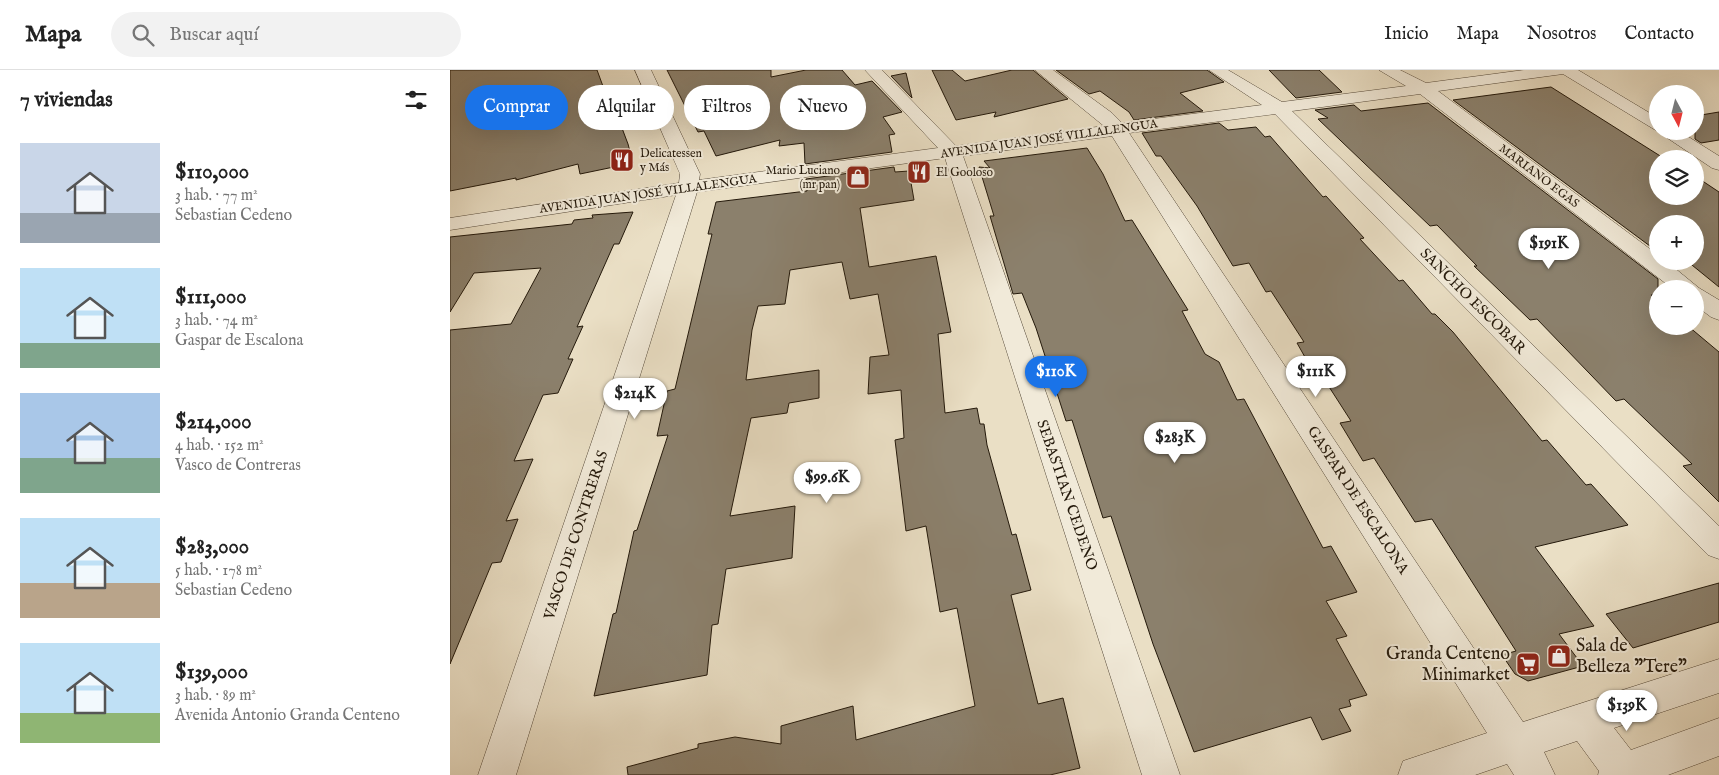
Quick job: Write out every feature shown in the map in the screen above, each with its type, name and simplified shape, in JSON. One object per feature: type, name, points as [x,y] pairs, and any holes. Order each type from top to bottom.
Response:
[{"type":"street","points":[[643,70],[690,181]]},
{"type":"street","name":"SEBASTIAN CEDENO","points":[[873,70],[947,146],[1161,775]]},
{"type":"street","name":"GASPAR DE ESCALONA","points":[[1043,70],[1112,123],[1536,775]]},
{"type":"street","name":"SANCHO ESCOBAR","points":[[1217,70],[1268,101],[1719,546]]},
{"type":"street","name":"AVENIDA JUAN JOSÉ VILLALENGUA","points":[[1268,101],[1394,73],[1453,70]]},
{"type":"street","name":"AVENIDA JUAN JOSÉ VILLALENGUA","points":[[450,210],[690,181],[1268,101],[1423,88],[1560,70]]},
{"type":"street","points":[[1568,70],[1649,120]]},
{"type":"street","name":"MARIANO EGAS","points":[[1394,73],[1423,88],[1676,280]]},
{"type":"street","points":[[1680,140],[1719,164]]},
{"type":"street","name":"AVENIDA JUAN JOSÉ VILLALENGUA","points":[[450,224],[690,181]]},
{"type":"street","name":"VASCO DE CONTRERAS","points":[[497,775],[690,181]]},
{"type":"street","points":[[1704,301],[1719,312]]},
{"type":"street","points":[[1416,775],[1719,676]]},
{"type":"street","points":[[1585,720],[1622,774],[1719,737]]},
{"type":"building","points":[[450,70],[597,70],[603,85],[578,85],[578,130],[623,130],[633,163],[580,174],[578,164],[516,180],[516,178],[450,191]]},
{"type":"building","points":[[667,70],[771,70],[771,77],[806,70],[842,70],[855,85],[872,81],[902,112],[883,117],[895,134],[889,135],[892,152],[805,164],[804,143],[779,146],[780,140],[716,156],[704,131],[698,132],[697,130],[770,130],[770,85],[684,85],[684,104]]},
{"type":"building","points":[[932,70],[952,70],[965,81],[1012,70],[1033,70],[1068,99],[994,117],[996,112],[956,120]]},
{"type":"building","points":[[1056,70],[1207,70],[1224,82],[1180,93],[1203,111],[1134,120],[1129,112],[1100,91],[1089,94]]},
{"type":"building","points":[[1269,70],[1319,70],[1342,92],[1296,98]]},
{"type":"building","points":[[906,73],[912,98],[891,76]]},
{"type":"building","points":[[1551,87],[1651,150],[1649,150],[1649,205],[1704,205],[1704,182],[1719,192],[1719,287],[1698,270],[1704,270],[1704,215],[1649,215],[1649,245],[1453,100]]},
{"type":"building","points":[[1428,103],[1658,279],[1649,280],[1649,335],[1699,335],[1719,352],[1719,502],[1683,466],[1692,464],[1624,399],[1616,401],[1537,319],[1530,320],[1474,266],[1477,266],[1437,225],[1430,226],[1318,119],[1328,118],[1315,110],[1354,105],[1361,111]]},
{"type":"building","points":[[1719,112],[1719,140],[1701,143],[1696,140],[1704,140],[1704,114]]},
{"type":"building","points":[[1219,123],[1228,130],[1256,127],[1265,137],[1270,136],[1323,197],[1326,196],[1364,238],[1360,239],[1399,281],[1403,280],[1432,314],[1435,314],[1453,332],[1542,441],[1547,440],[1586,485],[1591,484],[1628,525],[1535,547],[1594,626],[1559,634],[1583,666],[1528,681],[1515,674],[1502,655],[1516,651],[1432,519],[1415,522],[1374,458],[1363,461],[1340,423],[1351,421],[1315,365],[1310,366],[1297,343],[1304,342],[1271,291],[1266,292],[1249,263],[1233,266],[1197,206],[1161,156],[1156,156],[1142,133]]},
{"type":"building","points":[[1087,148],[1103,174],[1125,221],[1132,220],[1188,310],[1182,311],[1205,354],[1219,362],[1237,400],[1244,399],[1323,548],[1331,546],[1357,592],[1326,601],[1347,636],[1336,639],[1367,695],[1349,700],[1351,706],[1339,709],[1351,731],[1322,740],[1311,717],[1194,752],[1153,644],[1111,516],[1103,518],[1072,420],[1066,421],[1036,328],[1022,293],[1013,294],[990,216],[994,216],[979,167],[990,168],[984,161]]},
{"type":"building","points":[[894,167],[895,172],[909,171],[914,200],[860,208],[869,267],[936,256],[951,332],[938,334],[945,413],[977,408],[980,424],[984,424],[987,445],[1012,535],[1016,534],[1031,590],[1011,595],[1038,704],[1063,698],[1080,768],[1050,775],[628,775],[627,767],[698,748],[698,744],[735,737],[781,744],[781,726],[853,706],[856,740],[975,706],[957,608],[940,612],[926,526],[906,531],[895,440],[904,438],[901,390],[868,394],[870,357],[889,355],[878,294],[850,299],[842,262],[790,270],[785,304],[758,306],[752,330],[746,380],[819,370],[819,398],[789,403],[787,413],[751,418],[730,516],[795,506],[792,558],[726,569],[718,624],[712,625],[707,675],[594,696],[613,614],[616,613],[634,531],[637,530],[668,435],[657,436],[667,391],[675,389],[712,234],[708,234],[716,202],[807,191],[806,179]]},
{"type":"building","points":[[633,212],[619,244],[614,244],[577,327],[583,326],[568,359],[573,359],[558,393],[543,395],[514,461],[533,459],[506,521],[518,519],[501,562],[492,563],[450,664],[450,330],[511,324],[541,268],[474,273],[450,312],[450,237],[572,224],[574,220],[593,218],[592,215]]},
{"type":"building","points":[[1719,583],[1719,622],[1633,648],[1606,614]]},
{"type":"place","name":"Delicatessen y Más","points":[[622,160]]},
{"type":"place","name":"El Gooloso","points":[[919,172]]},
{"type":"place","name":"Mario Luciano (mr pan)","points":[[858,177]]},
{"type":"place","name":"Sala de Belleza \"Tere\"","points":[[1559,656]]},
{"type":"place","name":"Granda Centeno Minimarket","points":[[1528,664]]}]
